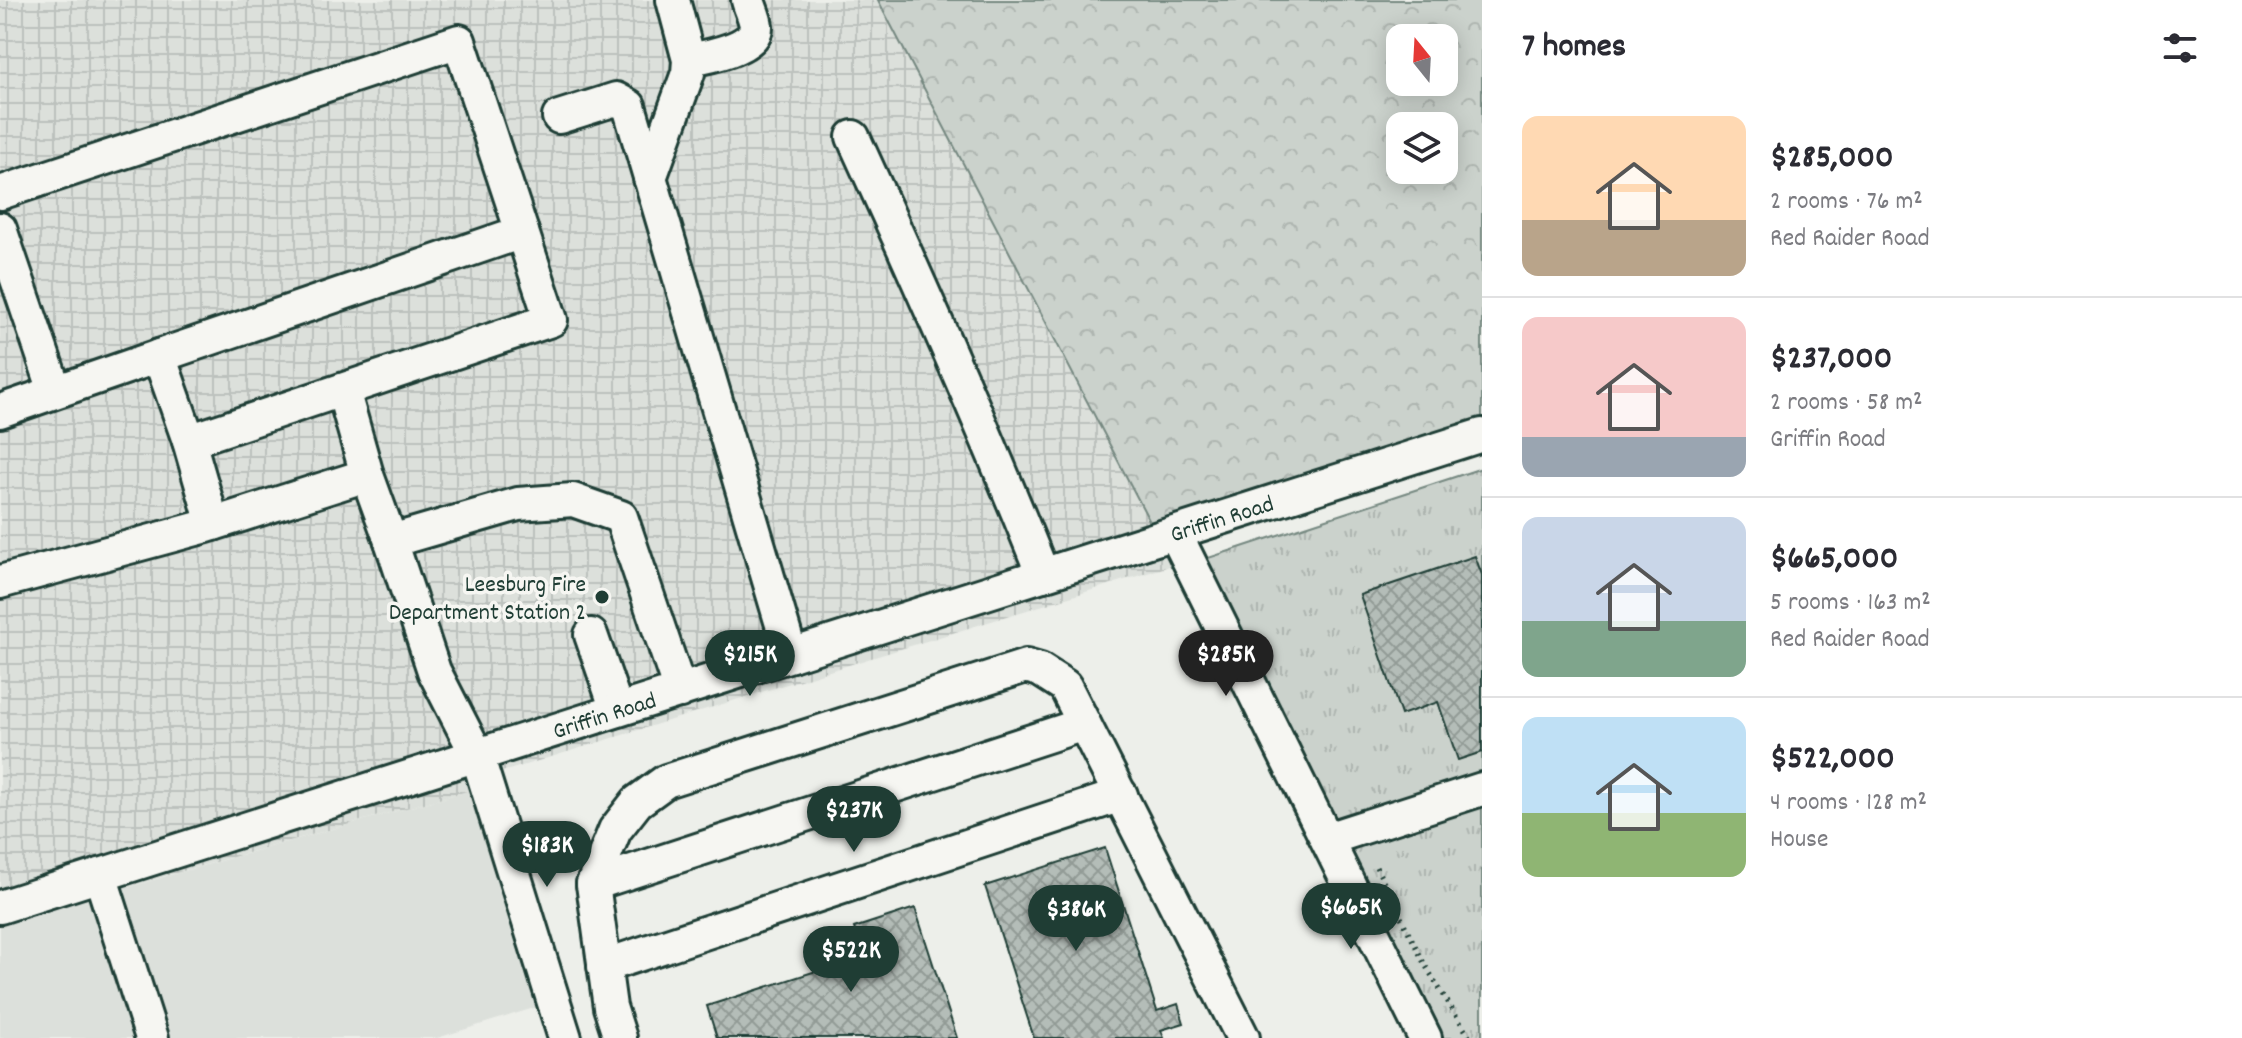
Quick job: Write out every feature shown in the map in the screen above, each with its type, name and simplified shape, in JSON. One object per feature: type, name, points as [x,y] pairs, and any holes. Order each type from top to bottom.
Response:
[{"type":"street","points":[[650,178],[685,85],[689,60],[673,0]]},
{"type":"street","points":[[689,60],[717,55],[749,41],[756,26],[748,0]]},
{"type":"street","points":[[0,193],[459,41],[551,320],[189,441]]},
{"type":"street","points":[[559,117],[616,99],[629,106],[791,655]]},
{"type":"street","points":[[853,137],[921,286],[1043,575]]},
{"type":"street","points":[[0,229],[55,391]]},
{"type":"street","points":[[0,411],[522,232]]},
{"type":"street","points":[[159,356],[189,441],[213,524]]},
{"type":"street","points":[[343,390],[367,475],[434,671],[477,755],[565,1038]]},
{"type":"street","name":"Griffin Road","points":[[0,907],[1482,435]]},
{"type":"street","points":[[0,582],[213,524],[367,475]]},
{"type":"street","points":[[391,541],[518,504],[573,500],[621,517],[680,691]]},
{"type":"street","points":[[1175,533],[1425,1038]]},
{"type":"street","points":[[591,635],[617,710]]},
{"type":"street","points":[[620,1038],[610,1007],[593,884],[615,830],[637,802],[666,781],[1026,666],[1040,670],[1065,686],[1243,1038]]},
{"type":"street","points":[[593,884],[1084,724]]},
{"type":"street","points":[[1327,839],[1482,789]]},
{"type":"street","points":[[604,966],[1121,795]]},
{"type":"street","points":[[100,875],[152,1038]]},
{"type":"path","points":[[1376,867],[1425,965],[1470,1038]]},
{"type":"shaded area","points":[[0,0],[878,0],[1151,524],[0,891]]},
{"type":"shaded area","points":[[1165,551],[1173,565],[476,780],[478,788],[12,919]]},
{"type":"shaded area","points":[[478,788],[547,1004],[437,1038],[0,1038],[0,923]]},
{"type":"green space","points":[[878,0],[1482,0],[1482,419],[1151,524]]},
{"type":"green space","points":[[1482,468],[1482,1038],[1436,1038],[1190,564]]},
{"type":"building","points":[[1475,556],[1482,575],[1482,752],[1458,760],[1438,702],[1401,715],[1360,595]]},
{"type":"building","points":[[1105,848],[1157,1011],[1178,1004],[1184,1023],[1161,1030],[1164,1038],[1034,1038],[985,886]]},
{"type":"building","points":[[915,908],[957,1038],[717,1038],[707,1006],[863,956],[854,928]]},
{"type":"place","name":"Leesburg Fire Department Station 2","points":[[602,597]]}]
